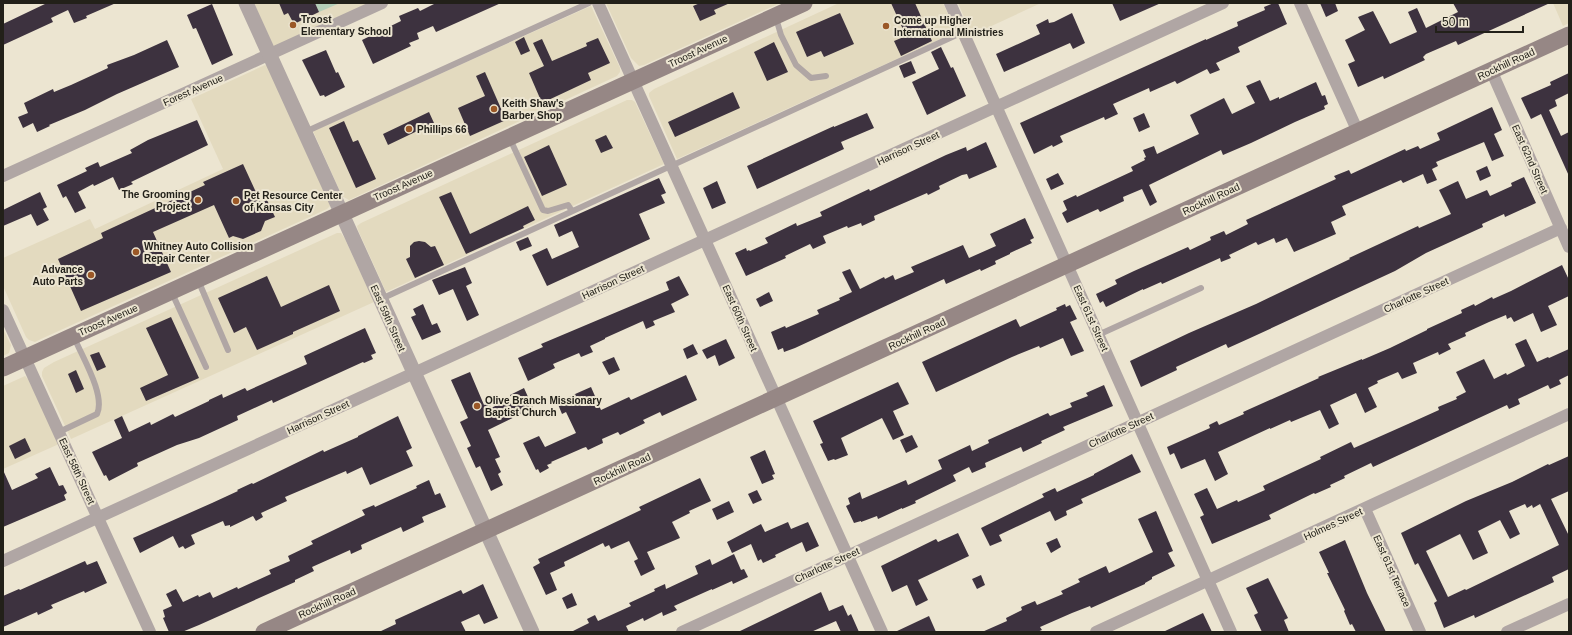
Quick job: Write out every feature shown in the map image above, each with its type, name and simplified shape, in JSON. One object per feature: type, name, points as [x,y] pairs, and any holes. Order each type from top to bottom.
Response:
[{"type":"main road","name":"Troost Avenue","points":[[3,368],[804,3]]},
{"type":"main road","name":"Rockhill Road","points":[[264,632],[1569,35]]},
{"type":"street","name":"East 59th Street","points":[[246,3],[532,632]]},
{"type":"street","name":"Forest Avenue","points":[[3,176],[382,3]]},
{"type":"street","name":"East 60th Street","points":[[598,3],[882,632]]},
{"type":"street","name":"East 61st Street","points":[[950,3],[1231,632]]},
{"type":"street","name":"Harrison Street","points":[[3,561],[1223,3]]},
{"type":"street","points":[[1300,3],[1358,132]]},
{"type":"street","name":"East 62nd Street","points":[[1492,70],[1569,247]]},
{"type":"street","name":"Charlotte Street","points":[[682,632],[1561,228]]},
{"type":"street","name":"East 58th Street","points":[[3,310],[150,632]]},
{"type":"street","name":"Holmes Street","points":[[1096,632],[1569,414]]},
{"type":"street","name":"East 61st Terrace","points":[[1365,509],[1420,632]]},
{"type":"street","points":[[1507,632],[1569,604]]},
{"type":"lane","points":[[304,132],[589,3]]},
{"type":"lane","points":[[775,16],[781,35],[796,65],[811,78],[826,76]]},
{"type":"lane","points":[[380,299],[963,32]]},
{"type":"lane","points":[[510,137],[543,210],[548,211],[568,205],[572,211]]},
{"type":"lane","points":[[198,279],[228,350]]},
{"type":"lane","points":[[1098,335],[1201,288]]},
{"type":"lane","points":[[171,291],[206,367]]},
{"type":"lane","points":[[59,432],[97,414],[99,410],[97,389],[73,336]]},
{"type":"shaded area","name":"Troost Elementary School","points":[[254,3],[369,3],[274,47]]},
{"type":"shaded area","points":[[606,3],[780,3],[639,66],[631,58]]},
{"type":"shaded area","points":[[839,3],[943,3],[956,32],[677,159],[649,93],[654,89]]},
{"type":"shaded area","points":[[958,3],[1041,3],[972,35]]},
{"type":"shaded area","points":[[1553,3],[1569,3],[1569,23],[1563,26]]},
{"type":"shaded area","points":[[591,6],[620,68],[620,72],[617,76],[349,200],[342,196],[313,131]]},
{"type":"shaded area","points":[[265,65],[267,66],[330,206],[327,209],[35,342],[29,340],[26,337],[3,286],[3,258],[90,219],[95,229],[223,169],[191,99]]},
{"type":"shaded area","points":[[627,100],[632,100],[635,102],[664,164],[386,292],[357,226]]},
{"type":"shaded area","points":[[337,233],[341,233],[345,239],[374,302],[71,439],[42,376],[44,368],[54,362]]},
{"type":"shaded area","points":[[3,329],[11,345],[9,353],[3,356]]},
{"type":"shaded area","points":[[25,376],[28,379],[59,444],[3,469],[3,386]]},
{"type":"green space","points":[[315,3],[340,3],[319,12]]},
{"type":"building","points":[[47,3],[116,3],[74,23],[68,10],[51,18],[53,22],[3,45],[3,24]]},
{"type":"building","name":"Troost Elementary School","points":[[279,3],[315,3],[319,12],[294,24],[288,13],[284,15]]},
{"type":"building","points":[[436,3],[501,3],[436,32],[433,26],[417,33],[419,39],[409,43],[411,46],[373,64],[362,40],[401,21],[399,16],[418,8],[420,11]]},
{"type":"building","points":[[700,3],[730,3],[714,10],[716,14],[700,21],[693,6]]},
{"type":"building","points":[[891,3],[915,3],[932,41],[901,56],[894,41],[906,36]]},
{"type":"building","points":[[1112,3],[1161,3],[1120,21]]},
{"type":"building","points":[[1278,3],[1287,24],[1238,47],[1240,52],[1216,63],[1220,70],[1210,74],[1207,69],[1177,84],[1175,81],[1150,92],[1149,88],[1113,104],[1118,114],[1105,120],[1104,117],[1060,136],[1063,142],[1053,147],[1052,145],[1034,154],[1020,123],[1238,26],[1237,22],[1265,10],[1264,7]]},
{"type":"building","points":[[1320,3],[1335,3],[1338,11],[1326,17]]},
{"type":"building","points":[[1453,3],[1550,3],[1458,45],[1456,41],[1426,54],[1423,57],[1425,60],[1384,79],[1383,76],[1358,87],[1348,64],[1355,61],[1345,40],[1365,30],[1358,17],[1373,11],[1390,44],[1417,32],[1408,12],[1417,8],[1426,28],[1458,12]]},
{"type":"building","points":[[212,4],[233,55],[212,65],[196,28],[193,29],[187,15]]},
{"type":"building","points":[[840,13],[854,44],[824,57],[821,51],[807,57],[796,32]]},
{"type":"building","points":[[1072,13],[1085,43],[1073,49],[1070,43],[1004,72],[996,54],[1040,34],[1036,25],[1048,19],[1049,23],[1054,22]]},
{"type":"building","points":[[524,37],[530,51],[521,55],[515,42]]},
{"type":"building","points":[[598,38],[610,63],[588,73],[591,80],[542,103],[529,73],[544,66],[533,43],[542,39],[552,61],[587,46],[586,43]]},
{"type":"building","points":[[167,40],[179,67],[49,125],[50,126],[37,132],[33,123],[23,128],[18,117],[28,113],[24,103],[53,89],[54,92],[71,85],[108,68],[107,65]]},
{"type":"building","points":[[774,42],[788,72],[767,81],[754,52]]},
{"type":"building","points":[[941,47],[951,68],[953,67],[966,96],[927,115],[912,82],[939,69],[931,52]]},
{"type":"building","points":[[326,50],[336,73],[338,72],[345,87],[325,97],[324,95],[320,96],[302,60]]},
{"type":"building","points":[[911,61],[916,73],[904,78],[899,66]]},
{"type":"building","points":[[485,72],[506,120],[470,136],[458,108],[485,96],[476,76]]},
{"type":"building","points":[[1569,73],[1569,93],[1555,100],[1557,106],[1549,110],[1561,136],[1569,132],[1569,176],[1541,114],[1531,119],[1521,98],[1551,85],[1550,82]]},
{"type":"building","points":[[1260,80],[1270,101],[1279,97],[1279,99],[1316,82],[1322,96],[1325,95],[1328,104],[1324,106],[1325,109],[1251,143],[1223,155],[1221,150],[1149,185],[1157,202],[1150,206],[1142,189],[1123,197],[1124,201],[1100,212],[1098,209],[1067,223],[1062,213],[1067,210],[1063,201],[1076,195],[1077,197],[1133,171],[1131,167],[1145,160],[1144,158],[1146,157],[1143,150],[1154,146],[1157,154],[1199,134],[1190,115],[1224,98],[1232,114],[1255,103],[1246,86]]},
{"type":"building","points":[[733,92],[740,108],[675,137],[668,122]]},
{"type":"building","points":[[1492,107],[1502,130],[1494,134],[1504,156],[1492,161],[1484,142],[1436,162],[1438,166],[1432,169],[1437,180],[1427,184],[1423,174],[1403,183],[1401,180],[1342,206],[1346,215],[1331,222],[1336,234],[1294,252],[1287,238],[1276,243],[1274,238],[1258,245],[1256,242],[1229,255],[1231,258],[1221,262],[1220,258],[1162,284],[1161,282],[1143,289],[1106,307],[1103,301],[1100,303],[1096,294],[1117,284],[1115,280],[1188,247],[1190,250],[1211,240],[1210,237],[1224,231],[1226,235],[1248,224],[1246,220],[1336,179],[1334,176],[1349,170],[1351,174],[1405,149],[1406,151],[1418,146],[1420,149],[1440,140],[1437,133]]},
{"type":"building","name":"Phillips 66","points":[[429,112],[434,123],[388,145],[383,134]]},
{"type":"building","points":[[867,113],[874,128],[841,142],[844,149],[757,189],[747,166],[834,126]]},
{"type":"building","points":[[1144,113],[1150,127],[1139,132],[1133,118]]},
{"type":"building","points":[[197,120],[208,145],[131,182],[133,184],[119,190],[113,177],[94,186],[93,184],[78,192],[86,208],[75,213],[66,196],[63,198],[57,185],[87,171],[85,168],[98,162],[100,167],[132,153],[130,150],[148,140]]},
{"type":"building","points":[[344,121],[353,142],[358,140],[376,179],[356,188],[329,128]]},
{"type":"building","points":[[606,135],[613,148],[601,153],[595,140]]},
{"type":"building","points":[[986,142],[997,167],[969,179],[967,174],[962,175],[939,186],[940,189],[928,195],[927,193],[874,216],[875,220],[862,226],[861,223],[848,228],[847,226],[823,236],[826,243],[813,249],[810,244],[785,256],[786,258],[746,276],[735,253],[746,248],[747,251],[750,251],[768,243],[765,238],[796,223],[797,226],[822,216],[820,212],[869,189],[870,191],[946,155],[966,147],[967,151]]},
{"type":"building","points":[[549,145],[567,185],[542,196],[524,157]]},
{"type":"building","points":[[243,164],[261,203],[267,200],[275,217],[265,221],[261,231],[243,239],[233,236],[229,238],[214,205],[153,232],[171,272],[81,311],[58,259],[103,238],[101,233],[205,185],[203,182]]},
{"type":"building","points":[[1487,166],[1491,176],[1480,181],[1476,171]]},
{"type":"building","points":[[1058,173],[1064,184],[1051,190],[1046,179]]},
{"type":"building","points":[[1524,177],[1536,203],[1505,217],[1504,214],[1482,224],[1483,227],[1426,253],[1395,271],[1228,348],[1226,344],[1176,367],[1177,370],[1141,387],[1130,361],[1256,304],[1418,226],[1419,228],[1451,214],[1439,190],[1458,181],[1466,199],[1487,190],[1490,196],[1512,186],[1511,183]]},
{"type":"building","points":[[659,178],[666,193],[661,195],[665,203],[639,214],[650,239],[547,286],[532,255],[547,248],[552,259],[579,247],[572,231],[559,237],[554,225]]},
{"type":"building","points":[[717,181],[726,203],[712,209],[703,188]]},
{"type":"building","points":[[40,192],[47,207],[43,209],[49,220],[37,226],[31,214],[3,226],[3,210]]},
{"type":"building","points":[[451,192],[470,234],[528,206],[535,220],[523,226],[524,228],[466,254],[439,197]]},
{"type":"building","points":[[1025,218],[1034,238],[1030,240],[1032,243],[995,261],[996,264],[981,271],[980,269],[946,284],[944,279],[795,348],[784,352],[783,348],[778,350],[771,332],[785,326],[786,328],[819,314],[817,310],[840,300],[839,298],[852,292],[842,272],[850,269],[860,289],[884,277],[885,279],[893,275],[895,280],[914,272],[911,267],[963,245],[969,258],[996,246],[990,234]]},
{"type":"building","points":[[528,237],[532,246],[520,251],[516,242]]},
{"type":"building","points":[[414,242],[425,242],[431,247],[435,246],[444,265],[415,278],[406,259],[410,257],[410,246]]},
{"type":"building","points":[[1562,265],[1569,280],[1569,296],[1548,306],[1557,325],[1541,332],[1533,313],[1514,322],[1511,317],[1507,319],[1506,315],[1489,322],[1465,333],[1466,336],[1448,344],[1451,349],[1439,355],[1438,352],[1413,363],[1417,373],[1402,379],[1398,372],[1377,381],[1378,383],[1368,388],[1377,407],[1365,413],[1356,393],[1330,405],[1339,424],[1329,429],[1320,410],[1291,422],[1290,420],[1270,428],[1218,452],[1228,474],[1215,481],[1205,459],[1181,469],[1174,453],[1170,455],[1167,447],[1210,428],[1209,425],[1217,421],[1219,425],[1244,414],[1243,412],[1319,378],[1318,377],[1390,348],[1462,313],[1461,310],[1474,304],[1475,306],[1492,297],[1493,299],[1511,291]]},
{"type":"building","points":[[465,267],[472,283],[466,286],[479,315],[467,321],[453,289],[439,295],[432,280]]},
{"type":"building","points":[[267,276],[281,307],[329,285],[340,311],[257,350],[246,327],[234,333],[218,298]]},
{"type":"building","points":[[679,276],[689,295],[671,304],[675,312],[653,321],[655,325],[646,329],[643,321],[605,338],[590,346],[593,352],[581,357],[579,353],[553,364],[555,368],[528,381],[518,358],[543,347],[541,344],[669,290],[666,282]]},
{"type":"building","points":[[769,292],[773,301],[760,307],[756,299]]},
{"type":"building","points":[[423,304],[432,325],[437,323],[441,332],[422,340],[411,317],[416,315],[413,309]]},
{"type":"building","points":[[1065,304],[1066,307],[1070,305],[1077,319],[1070,322],[1084,351],[1071,356],[1063,338],[1040,348],[1039,346],[1012,357],[936,392],[922,362],[1016,319],[1020,327],[1057,310],[1056,308]]},
{"type":"building","points":[[171,317],[199,378],[146,401],[140,388],[168,375],[146,328]]},
{"type":"building","points":[[365,328],[376,353],[371,355],[373,359],[364,363],[363,362],[273,403],[272,400],[237,416],[238,420],[199,438],[177,445],[137,463],[138,466],[109,481],[106,475],[104,476],[92,452],[122,438],[114,420],[122,416],[129,432],[150,422],[151,425],[173,414],[175,417],[222,394],[223,398],[245,388],[247,391],[307,364],[304,356]]},
{"type":"building","points":[[726,339],[735,358],[719,366],[715,355],[707,359],[702,350]]},
{"type":"building","points":[[1526,339],[1537,362],[1569,349],[1569,375],[1559,380],[1561,384],[1550,389],[1548,385],[1518,399],[1520,404],[1509,409],[1507,405],[1373,467],[1371,463],[1344,476],[1345,478],[1330,485],[1331,487],[1315,494],[1314,493],[1269,515],[1271,519],[1212,544],[1200,517],[1204,515],[1194,494],[1207,488],[1217,509],[1237,500],[1238,502],[1265,490],[1263,486],[1321,459],[1320,457],[1351,442],[1354,448],[1439,410],[1438,407],[1457,399],[1456,397],[1466,392],[1456,372],[1484,359],[1494,379],[1506,373],[1507,375],[1525,366],[1515,344]]},
{"type":"building","points":[[693,344],[698,354],[687,359],[683,349]]},
{"type":"building","points":[[99,352],[106,367],[97,371],[90,355]]},
{"type":"building","points":[[614,357],[620,370],[609,375],[602,362]]},
{"type":"building","points":[[76,370],[84,389],[76,393],[68,374]]},
{"type":"building","points":[[470,372],[484,405],[489,403],[491,408],[512,398],[510,395],[524,388],[533,408],[488,430],[500,457],[495,459],[501,472],[498,474],[503,485],[491,491],[480,466],[476,468],[467,448],[471,446],[460,422],[468,418],[451,380]]},
{"type":"building","points":[[686,375],[697,400],[662,416],[660,412],[643,420],[645,423],[620,435],[618,432],[602,439],[603,443],[588,450],[586,447],[551,462],[552,463],[547,465],[549,468],[540,473],[538,469],[536,470],[523,443],[539,436],[545,447],[576,433],[566,412],[562,414],[557,402],[591,387],[601,410],[629,397],[631,400]]},
{"type":"building","points":[[898,382],[909,404],[893,411],[904,435],[893,440],[882,418],[841,438],[848,455],[828,461],[820,444],[823,443],[813,421]]},
{"type":"building","points":[[1104,385],[1113,406],[1063,427],[1065,430],[1041,441],[1042,443],[1023,452],[1021,447],[985,463],[986,467],[972,473],[969,467],[953,475],[956,481],[915,501],[916,503],[878,519],[877,516],[854,523],[846,506],[850,504],[848,498],[860,492],[862,499],[906,480],[908,485],[942,469],[938,460],[970,445],[972,451],[989,443],[988,440],[1048,413],[1050,416],[1072,407],[1070,403],[1088,396],[1086,393]]},
{"type":"building","points":[[398,416],[412,448],[406,451],[413,466],[370,485],[362,467],[347,474],[346,471],[285,497],[287,501],[261,513],[263,517],[256,521],[253,516],[230,527],[230,525],[225,526],[223,521],[191,535],[195,544],[185,549],[183,546],[179,548],[173,536],[140,553],[133,538],[238,491],[237,490],[252,483],[253,484],[323,450],[324,452],[358,437]]},
{"type":"building","points":[[912,435],[918,447],[906,453],[900,440]]},
{"type":"building","points":[[25,438],[31,451],[15,459],[9,446]]},
{"type":"building","points":[[765,450],[775,474],[772,475],[774,479],[762,484],[750,457]]},
{"type":"building","points":[[1132,454],[1141,472],[1081,499],[1083,503],[1066,511],[1067,515],[1055,521],[1050,511],[999,535],[1002,541],[990,546],[981,528],[1044,497],[1042,494],[1055,488],[1057,492],[1094,475]]},
{"type":"building","points":[[1569,456],[1569,491],[1551,499],[1569,536],[1569,569],[1552,577],[1554,582],[1475,618],[1474,615],[1444,628],[1434,603],[1437,601],[1418,563],[1415,565],[1401,533],[1466,501],[1512,482],[1548,464],[1549,465]],"holes":[[[1525,504],[1527,508],[1532,505],[1533,508],[1540,504],[1559,545],[1466,590],[1465,589],[1448,597],[1426,551],[1460,534],[1473,560],[1488,553],[1478,531],[1500,520],[1510,539],[1520,534],[1509,511]]]},
{"type":"building","points":[[50,467],[59,486],[63,485],[67,493],[64,495],[66,500],[3,527],[3,470],[12,490],[38,478],[35,474]]},
{"type":"building","points":[[700,478],[711,501],[689,511],[690,513],[672,522],[680,538],[647,552],[655,569],[641,576],[634,561],[638,559],[629,541],[611,549],[609,545],[605,547],[603,543],[564,562],[565,566],[550,573],[557,590],[546,595],[533,567],[540,563],[538,559],[641,510],[639,507]]},
{"type":"building","points":[[429,480],[435,495],[440,493],[446,507],[422,517],[424,522],[403,532],[401,527],[361,545],[362,549],[351,554],[350,550],[312,567],[314,571],[295,580],[295,582],[199,625],[182,632],[169,632],[163,618],[165,617],[163,610],[172,606],[166,594],[176,589],[183,602],[198,595],[199,597],[210,592],[213,598],[237,587],[238,589],[271,574],[269,570],[290,561],[288,556],[313,544],[311,541],[365,515],[362,510],[374,505],[375,507],[417,488],[416,486]]},
{"type":"building","points":[[757,490],[762,500],[753,504],[748,494]]},
{"type":"building","points":[[729,501],[734,512],[717,520],[712,509]]},
{"type":"building","points":[[1156,511],[1173,551],[1168,553],[1175,566],[1152,577],[1152,579],[1145,584],[1091,608],[1090,606],[1040,627],[1042,630],[1037,632],[982,632],[1007,621],[1006,618],[1022,610],[1021,607],[1035,601],[1037,605],[1063,594],[1061,591],[1080,582],[1078,579],[1106,566],[1109,573],[1153,552],[1138,519]]},
{"type":"building","points":[[788,522],[791,529],[808,522],[819,546],[806,552],[802,542],[775,555],[776,557],[763,563],[761,559],[758,561],[751,544],[732,553],[727,542],[761,524],[765,532]]},
{"type":"building","points":[[958,533],[969,556],[918,580],[928,600],[916,606],[907,585],[892,592],[881,566],[936,539],[938,542]]},
{"type":"building","points":[[1057,538],[1061,547],[1051,553],[1046,543]]},
{"type":"building","points":[[1345,540],[1367,593],[1386,632],[1356,632],[1352,624],[1350,625],[1344,611],[1345,610],[1327,573],[1329,573],[1319,552]]},
{"type":"building","points":[[734,554],[741,570],[744,569],[748,577],[733,584],[732,581],[674,606],[677,610],[663,616],[662,612],[644,621],[643,618],[626,626],[629,632],[571,632],[589,623],[587,619],[595,615],[598,621],[631,606],[629,603],[655,591],[654,589],[665,584],[666,589],[698,574],[695,566],[710,559],[712,565]]},
{"type":"building","points":[[85,561],[87,565],[97,561],[107,583],[85,593],[84,591],[51,605],[53,608],[38,615],[37,612],[3,627],[3,596]]},
{"type":"building","points":[[981,575],[985,585],[977,589],[972,579]]},
{"type":"building","points":[[1268,578],[1288,618],[1284,620],[1289,632],[1262,632],[1254,615],[1258,613],[1246,588]]},
{"type":"building","points":[[483,584],[498,618],[484,624],[479,614],[461,622],[466,632],[379,632],[396,624],[395,620],[461,590],[463,594]]},
{"type":"building","points":[[821,592],[829,611],[843,605],[848,616],[851,614],[859,632],[841,632],[836,621],[811,632],[738,632]]},
{"type":"building","points":[[572,593],[577,605],[567,609],[562,598]]},
{"type":"building","points":[[1203,613],[1212,632],[1163,632]]},
{"type":"building","points":[[929,616],[936,632],[895,632]]},
{"type":"place","name":"Troost Elementary School","points":[[293,25]]},
{"type":"place","name":"Come up Higher International Ministries","points":[[886,26]]},
{"type":"place","name":"Keith Shaw's Barber Shop","points":[[494,109]]},
{"type":"place","name":"Phillips 66","points":[[409,129]]},
{"type":"place","name":"The Grooming Project","points":[[198,200]]},
{"type":"place","name":"Pet Resource Center of Kansas City","points":[[236,201]]},
{"type":"place","name":"Whitney Auto Collision Repair Center","points":[[136,252]]},
{"type":"place","name":"Advance Auto Parts","points":[[91,275]]},
{"type":"place","name":"Olive Branch Missionary Baptist Church","points":[[477,406]]}]
